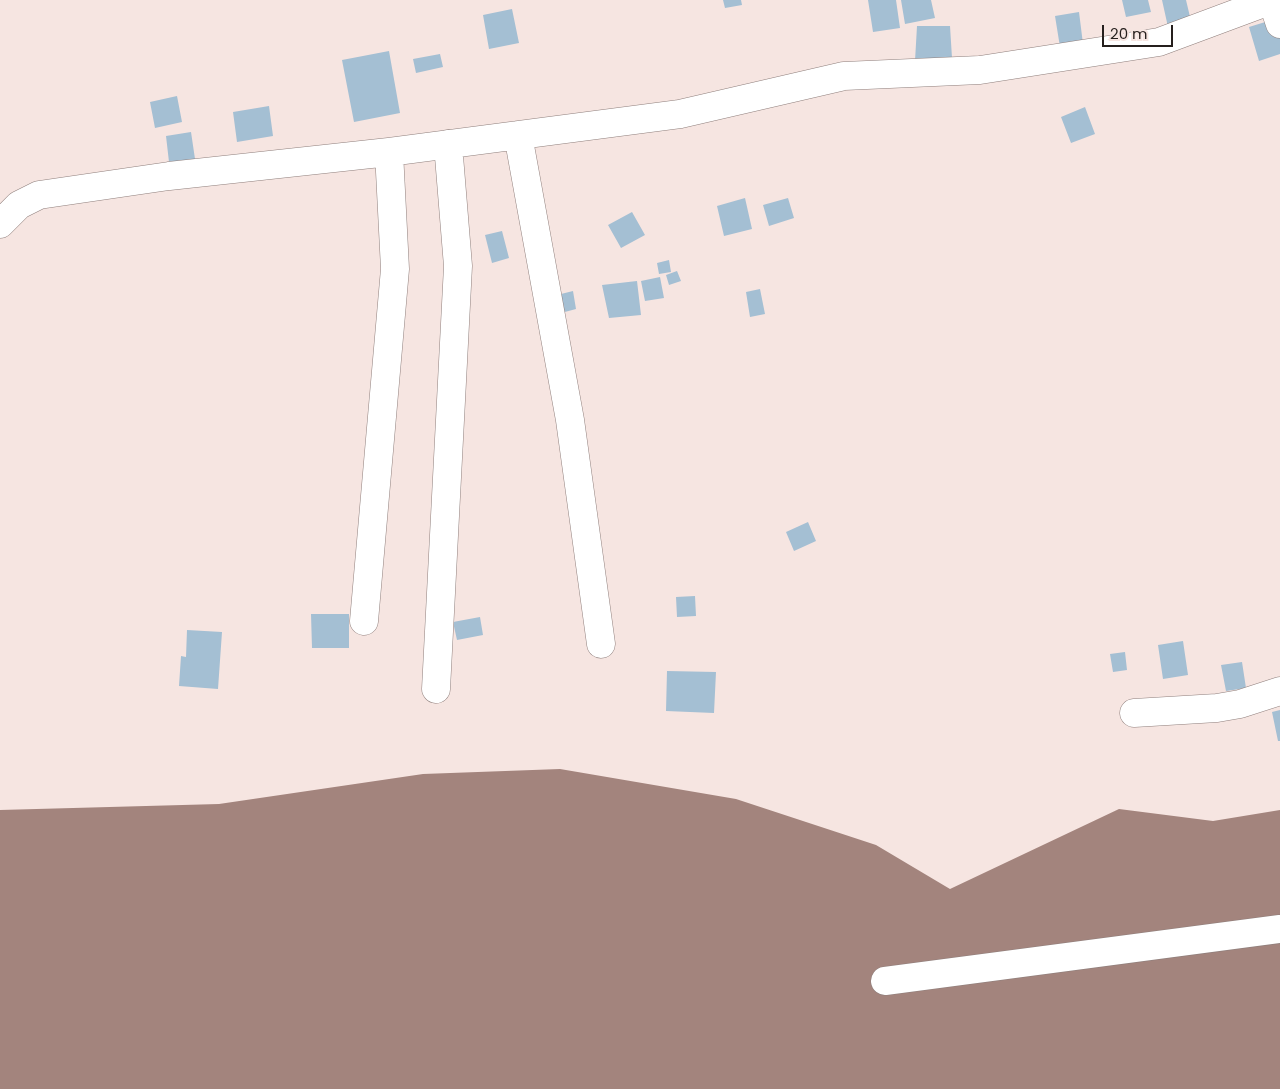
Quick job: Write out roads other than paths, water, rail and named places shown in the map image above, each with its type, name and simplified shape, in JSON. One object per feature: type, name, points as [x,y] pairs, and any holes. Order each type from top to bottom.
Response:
[{"type":"street","points":[[0,224],[19,205],[39,195],[169,176],[389,152],[680,114],[844,76],[980,70],[1159,42],[1272,0],[1280,24]]},
{"type":"street","points":[[518,135],[570,420],[600,644]]},
{"type":"street","points":[[436,689],[458,266],[448,144]]},
{"type":"street","points":[[364,621],[395,269],[389,152]]},
{"type":"street","points":[[1134,714],[1225,707],[1280,691]]},
{"type":"street","points":[[885,981],[1280,929]]}]
